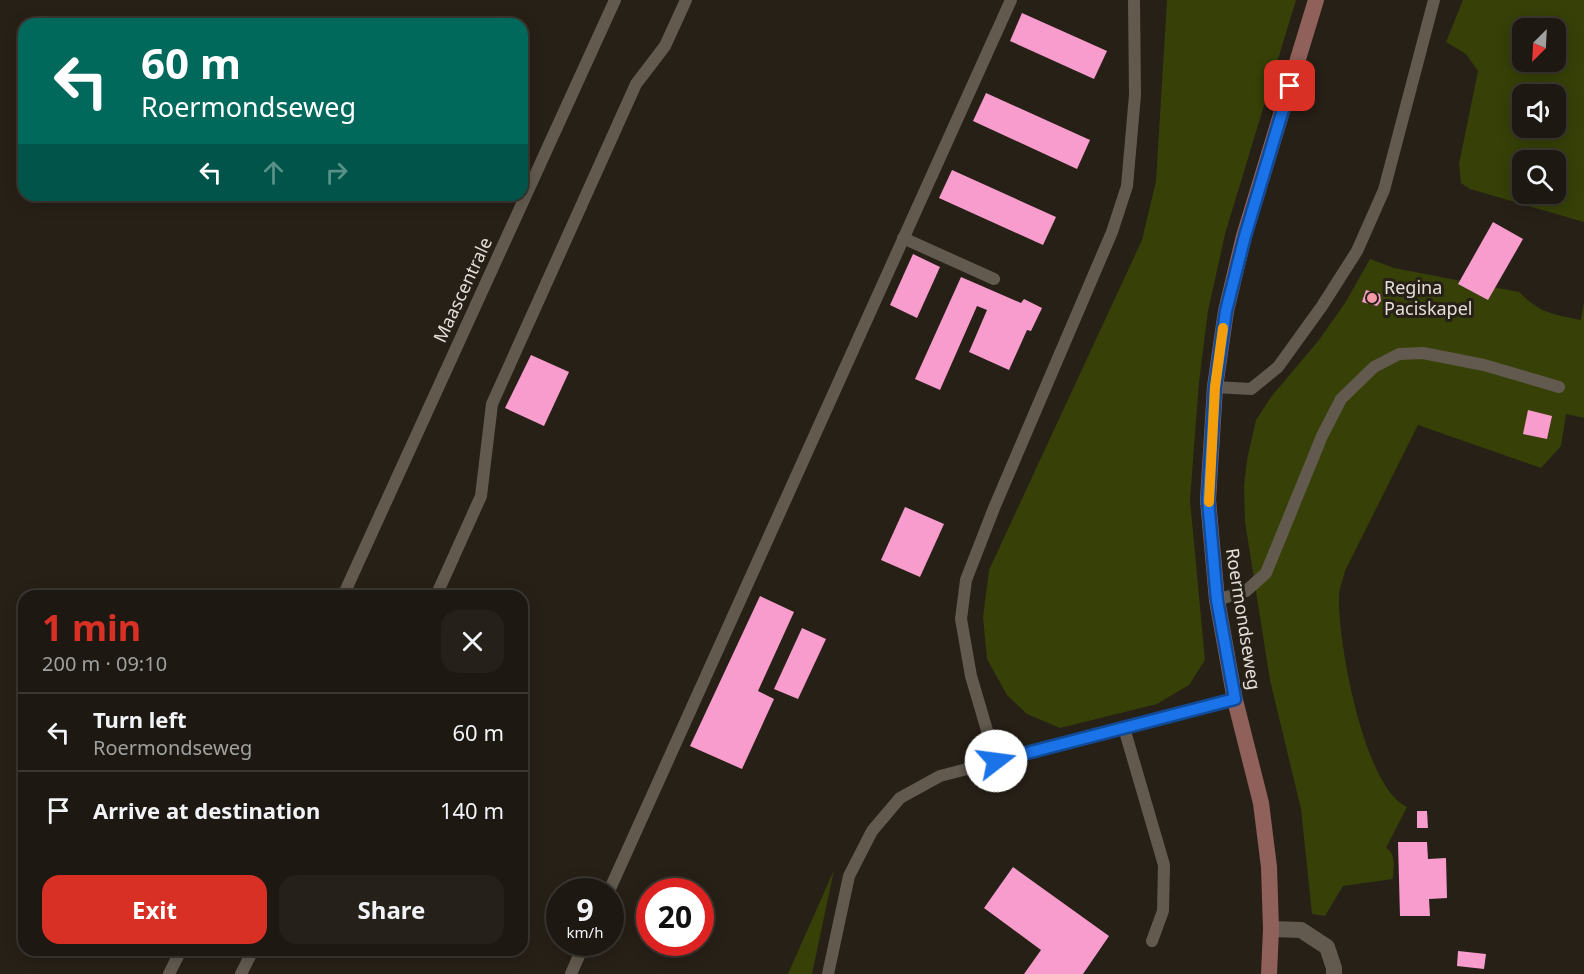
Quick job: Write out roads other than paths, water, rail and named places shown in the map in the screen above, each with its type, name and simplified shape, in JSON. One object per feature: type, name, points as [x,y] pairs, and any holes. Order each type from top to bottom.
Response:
[{"type":"main road","name":"Roermondseweg","points":[[1269,974],[1271,929],[1269,867],[1261,803],[1235,699],[1217,600],[1208,500],[1215,387],[1226,311],[1245,236],[1316,0]]},
{"type":"street","points":[[1271,929],[1301,930],[1327,947],[1335,968],[1334,974]]},
{"type":"lane","name":"Maascentrale","points":[[528,191],[615,0]]},
{"type":"lane","points":[[439,590],[481,495],[492,404],[636,84],[665,46],[686,0]]},
{"type":"lane","points":[[615,878],[1011,0]]},
{"type":"lane","points":[[996,761],[971,676],[961,619],[966,580],[1112,232],[1127,186],[1135,95],[1134,0]]},
{"type":"lane","points":[[1215,387],[1251,389],[1278,367],[1358,251],[1384,190],[1434,0]]},
{"type":"lane","name":"Maascentrale","points":[[346,590],[523,201]]},
{"type":"lane","points":[[903,238],[994,279]]},
{"type":"lane","points":[[1217,600],[1246,591],[1266,573],[1322,436],[1341,399],[1374,367],[1399,354],[1423,352],[1484,364],[1559,387]]},
{"type":"lane","points":[[828,974],[849,876],[872,831],[900,798],[940,776],[1235,699]]},
{"type":"lane","points":[[1124,728],[1164,865],[1163,911],[1152,941]]},
{"type":"lane","points":[[170,974],[178,956]]},
{"type":"lane","points":[[241,974],[250,956]]},
{"type":"lane","points":[[571,974],[579,956]]},
{"type":"place","name":"Regina Paciskapel","points":[[1372,298]]}]
